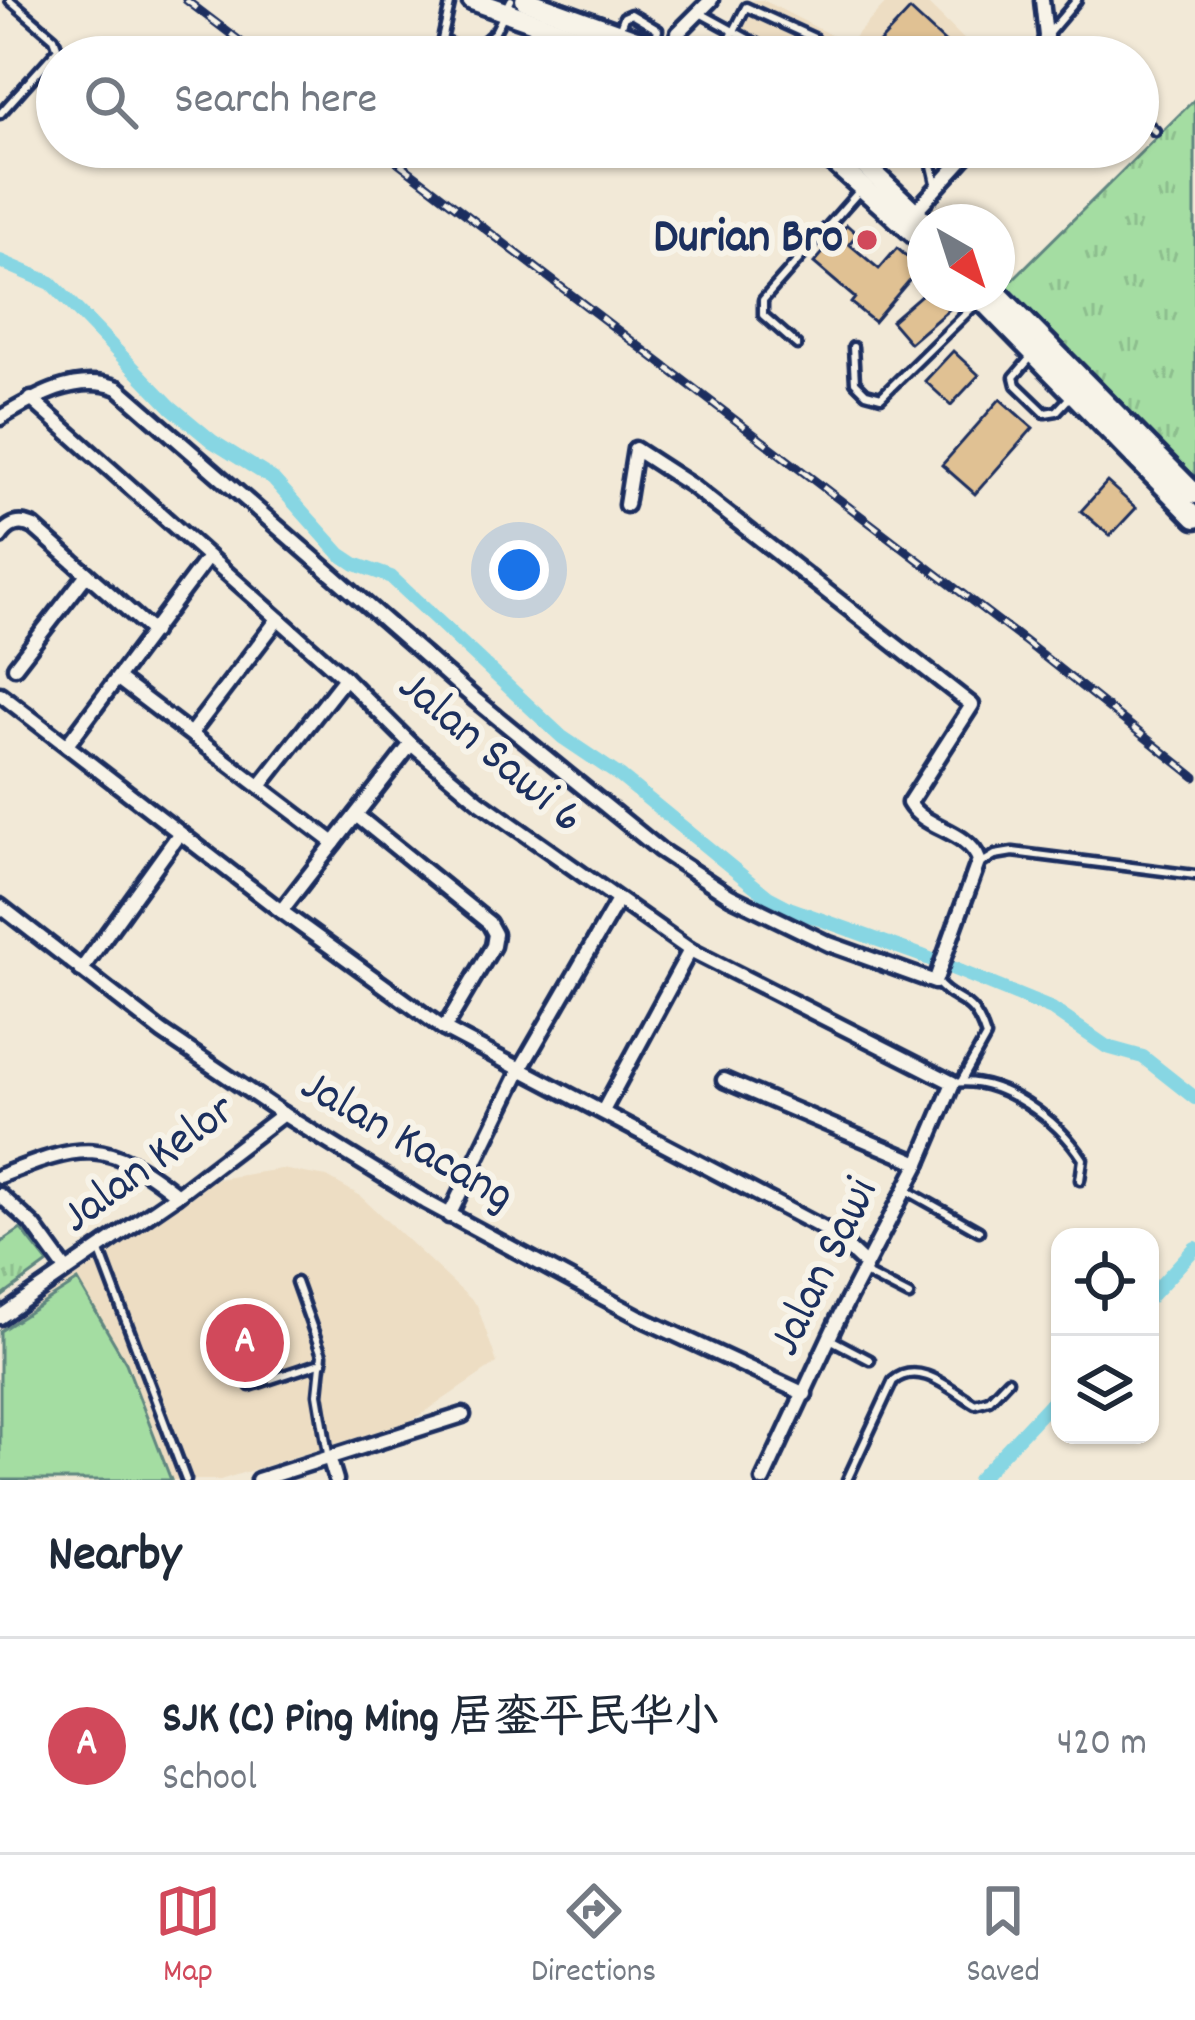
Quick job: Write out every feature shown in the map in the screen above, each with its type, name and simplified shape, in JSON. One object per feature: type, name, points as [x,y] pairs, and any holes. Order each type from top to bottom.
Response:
[{"type":"main road","points":[[472,0],[508,6],[538,24],[573,36]]},
{"type":"main road","points":[[525,0],[623,36]]},
{"type":"main road","points":[[842,168],[907,214]]},
{"type":"main road","points":[[865,168],[907,211]]},
{"type":"main road","points":[[1002,312],[1195,494]]},
{"type":"main road","points":[[1039,348],[1072,394],[1195,518]]},
{"type":"street","points":[[677,36],[711,0]]},
{"type":"street","points":[[1042,0],[1046,36]]},
{"type":"street","points":[[925,204],[955,168]]},
{"type":"street","points":[[0,418],[31,399],[91,382],[118,388],[477,701],[660,850],[730,896],[829,944],[923,981],[938,977],[977,866],[973,847],[919,816],[908,803],[972,705],[692,486],[635,449],[626,505]]},
{"type":"street","name":"Jalan Sawi 6","points":[[31,399],[345,679],[411,745],[481,802],[690,950],[956,1084]]},
{"type":"street","points":[[0,537],[14,524],[25,523],[153,632]]},
{"type":"street","points":[[68,746],[208,557]]},
{"type":"street","points":[[15,668],[87,574]]},
{"type":"street","points":[[191,733],[278,619]]},
{"type":"street","points":[[118,679],[334,843]]},
{"type":"street","points":[[260,786],[345,679]]},
{"type":"street","points":[[0,694],[280,911],[444,1029],[832,1233],[863,1268]]},
{"type":"street","points":[[280,911],[411,745]]},
{"type":"street","points":[[356,815],[489,923],[495,934],[493,946],[444,1029]]},
{"type":"street","points":[[81,970],[179,834]]},
{"type":"street","points":[[449,1216],[521,1069],[617,902]]},
{"type":"street","name":"Jalan Kacang","points":[[0,906],[161,1032],[449,1216],[647,1321],[805,1394]]},
{"type":"street","points":[[603,1111],[690,950]]},
{"type":"street","points":[[724,1080],[919,1163]]},
{"type":"street","name":"Jalan Sawi","points":[[763,1480],[956,1084]]},
{"type":"street","name":"Jalan Kelor","points":[[0,1317],[177,1196],[283,1114]]},
{"type":"street","points":[[0,1176],[84,1149],[112,1153],[140,1165],[177,1196]]},
{"type":"street","points":[[0,1195],[34,1226],[65,1270]]},
{"type":"street","points":[[258,1480],[463,1415]]},
{"type":"street","points":[[328,1457],[336,1480]]},
{"type":"lane","points":[[10,0],[52,36]]},
{"type":"lane","points":[[443,36],[451,0]]},
{"type":"lane","points":[[1046,36],[1077,0]]},
{"type":"lane","points":[[490,36],[508,6]]},
{"type":"lane","points":[[729,36],[746,8],[810,36]]},
{"type":"lane","points":[[699,12],[739,36]]},
{"type":"lane","points":[[530,36],[538,24]]},
{"type":"lane","points":[[0,114],[36,74]]},
{"type":"lane","points":[[933,168],[937,187]]},
{"type":"lane","points":[[797,345],[764,315],[763,301],[864,186]]},
{"type":"lane","points":[[854,347],[855,382],[866,393],[881,398],[968,312]]},
{"type":"lane","points":[[1039,348],[1014,377],[1016,386],[1045,413],[1057,411],[1072,394]]},
{"type":"lane","points":[[977,866],[995,855],[1013,852],[1195,874]]},
{"type":"lane","points":[[938,977],[943,990],[968,1004],[986,1037],[956,1084],[1006,1092],[1045,1120],[1083,1159],[1080,1180]]},
{"type":"lane","points":[[904,1189],[979,1232]]},
{"type":"lane","points":[[99,1250],[186,1480]]},
{"type":"lane","points":[[863,1268],[909,1296]]},
{"type":"lane","points":[[296,1282],[322,1362],[318,1394],[328,1457]]},
{"type":"lane","points":[[829,1338],[870,1360]]},
{"type":"lane","points":[[250,1386],[322,1362]]},
{"type":"lane","points":[[847,1480],[893,1381],[901,1375],[923,1374],[975,1404],[989,1400],[1008,1380]]},
{"type":"shaded area","points":[[754,0],[763,0],[833,36],[727,36],[737,13]]},
{"type":"shaded area","points":[[889,0],[924,0],[961,36],[855,36]]},
{"type":"shaded area","points":[[281,1169],[327,1177],[359,1195],[477,1305],[497,1363],[413,1420],[220,1480],[0,1480],[0,1324],[211,1180]]},
{"type":"green space","points":[[1195,99],[1195,477],[1015,295],[1015,277],[1125,168],[1159,168],[1159,135]]},
{"type":"green space","points":[[21,1229],[48,1263],[0,1298],[0,1243]]},
{"type":"green space","points":[[78,1281],[126,1363],[171,1480],[0,1480],[0,1331]]},
{"type":"building","points":[[910,10],[938,36],[886,36]]},
{"type":"building","points":[[847,225],[857,234],[849,244],[879,269],[897,248],[907,257],[907,283],[874,322],[851,303],[855,298],[814,263]]},
{"type":"building","points":[[907,307],[907,312],[946,312],[910,343],[891,321]]},
{"type":"building","points":[[953,351],[979,375],[951,405],[925,381]]},
{"type":"building","points":[[1000,399],[1033,428],[975,494],[942,465]]},
{"type":"building","points":[[1107,482],[1136,508],[1110,536],[1081,511]]},
{"type":"waterway","points":[[0,261],[51,283],[171,407],[212,441],[273,479],[340,554],[391,577],[562,737],[620,776],[768,897],[1052,1009],[1107,1047],[1143,1057],[1195,1098]]},
{"type":"waterway","points":[[1159,1287],[1195,1248]]},
{"type":"waterway","points":[[978,1480],[1051,1403]]},
{"type":"railway","points":[[186,0],[233,36]]},
{"type":"railway","points":[[405,168],[1195,777]]},
{"type":"place","name":"Durian Bro","points":[[867,240]]},
{"type":"place","name":"SJK (C) Ping Ming 居銮平民华小","points":[[245,1343]]}]
